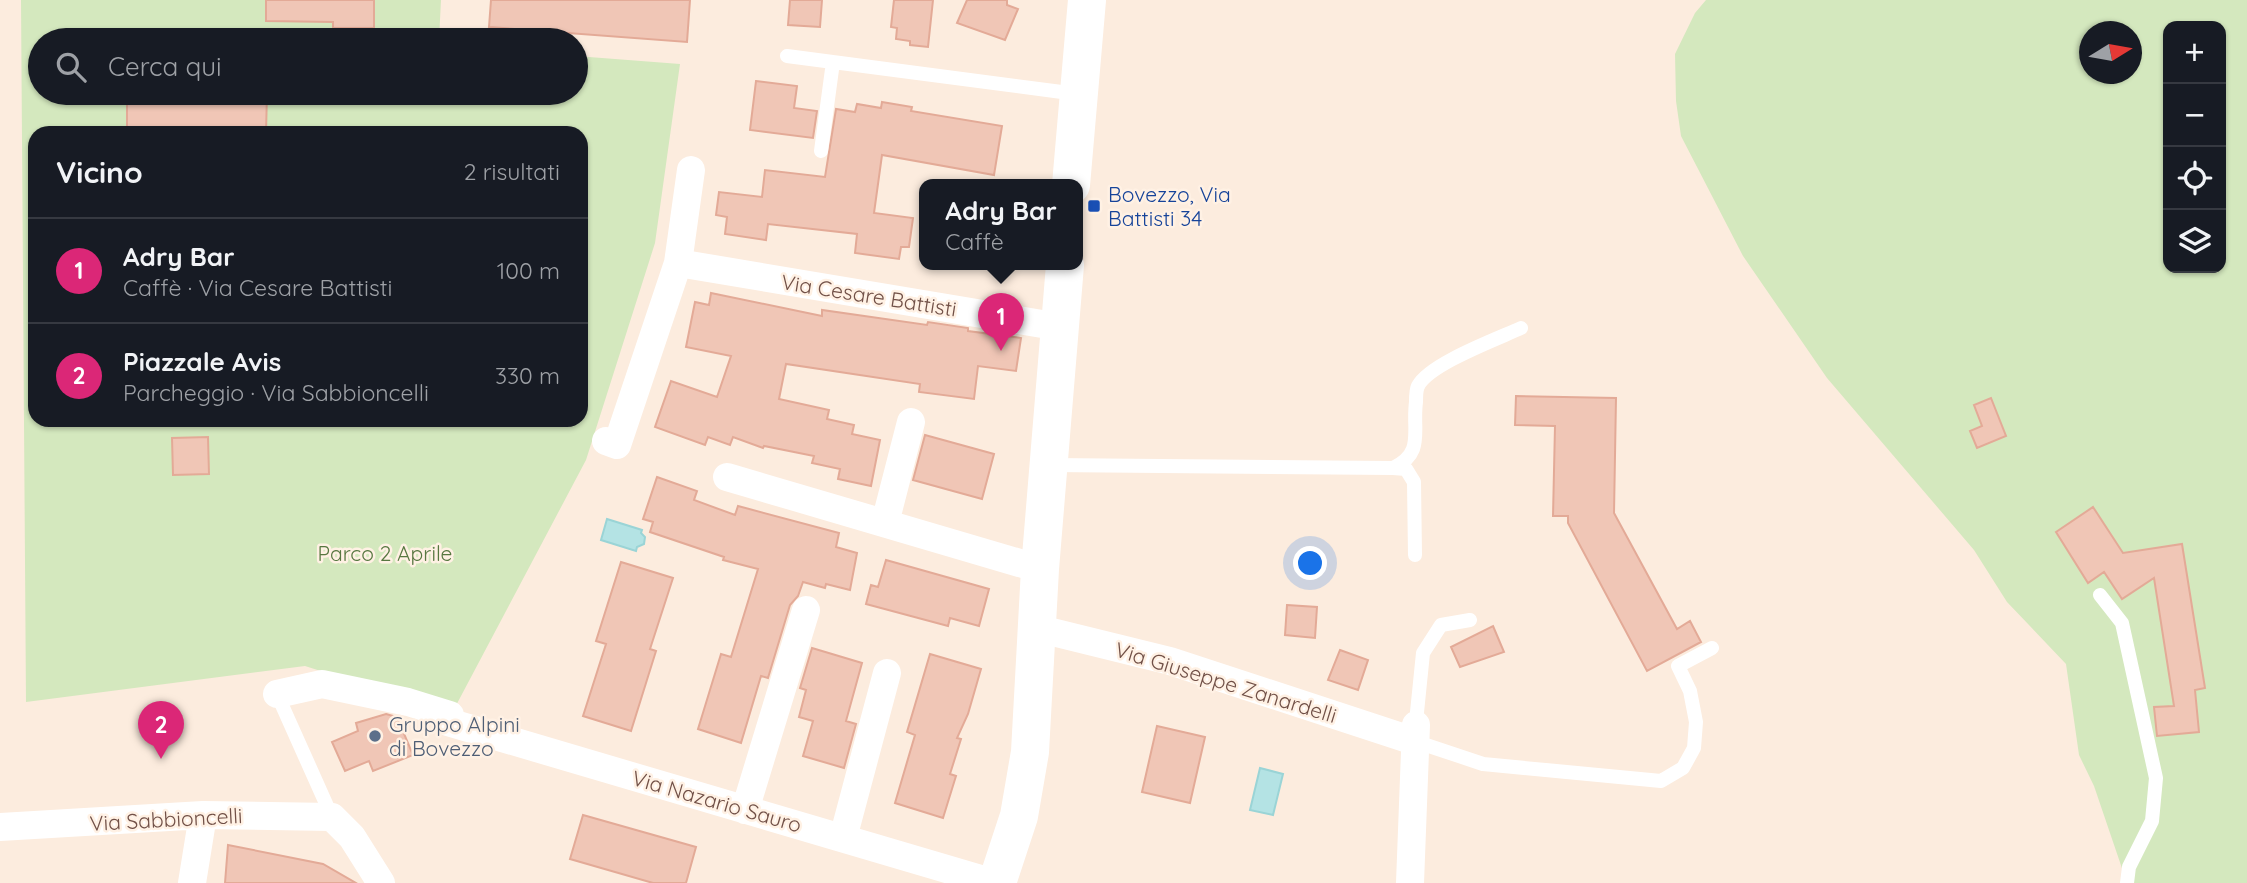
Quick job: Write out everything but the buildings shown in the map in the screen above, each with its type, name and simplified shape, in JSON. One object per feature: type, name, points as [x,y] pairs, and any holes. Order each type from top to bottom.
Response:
[{"type":"street","points":[[1071,179],[1087,0]]},
{"type":"street","points":[[606,441],[617,444],[678,263],[680,233],[691,170]]},
{"type":"street","name":"Via Cesare Battisti","points":[[678,263],[1060,327]]},
{"type":"street","points":[[996,883],[1019,816],[1030,752],[1040,569],[1065,270]]},
{"type":"street","points":[[885,523],[911,422]]},
{"type":"street","points":[[727,477],[1040,569]]},
{"type":"street","points":[[745,810],[806,610]]},
{"type":"street","name":"Via Giuseppe Zanardelli","points":[[1037,628],[1170,661],[1415,732]]},
{"type":"street","points":[[843,838],[887,673]]},
{"type":"street","name":"Via Nazario Sauro","points":[[272,694],[322,684],[381,695],[450,715],[447,722],[996,883]]},
{"type":"street","points":[[1410,883],[1415,732]]},
{"type":"street","points":[[192,883],[203,815]]},
{"type":"street","name":"Via Sabbioncelli","points":[[0,827],[43,819],[203,815],[332,817]]},
{"type":"street","points":[[332,817],[352,837],[382,883]]},
{"type":"lane","points":[[787,57],[1078,94]]},
{"type":"lane","points":[[821,151],[833,62]]},
{"type":"lane","points":[[1393,468],[1407,461],[1416,443],[1414,417],[1418,387],[1433,369],[1521,328]]},
{"type":"lane","points":[[1049,465],[1406,469],[1414,482],[1415,555]]},
{"type":"lane","points":[[2100,595],[2122,623],[2156,778],[2152,821],[2129,867],[2127,883]]},
{"type":"lane","points":[[1470,620],[1441,625],[1423,653],[1415,732],[1483,764],[1661,781],[1683,768],[1694,748],[1696,722],[1690,691],[1678,666],[1712,648]]},
{"type":"lane","points":[[272,694],[332,817]]},
{"type":"green space","name":"Parco 2 Aprile","points":[[21,0],[441,0],[440,28],[28,28],[28,105],[588,105],[588,57],[680,64],[655,243],[586,460],[452,713],[305,666],[26,702]]},
{"type":"green space","points":[[1706,0],[2247,0],[2247,883],[2127,883],[2094,786],[2079,755],[2066,664],[2007,602],[1974,550],[1827,378],[1743,256],[1681,136],[1676,101],[1675,54],[1695,13]]},
{"type":"water","points":[[607,519],[642,530],[644,544],[637,547],[636,551],[601,540]]},
{"type":"water","points":[[1260,768],[1283,774],[1273,815],[1250,810]]},
{"type":"place","name":"Bovezzo, Via Battisti 34","points":[[1094,206]]},
{"type":"place","name":"Adry Bar","points":[[1001,351]]},
{"type":"place","name":"Gruppo Alpini di Bovezzo","points":[[375,736]]},
{"type":"place","name":"Piazzale Avis","points":[[161,759]]}]
